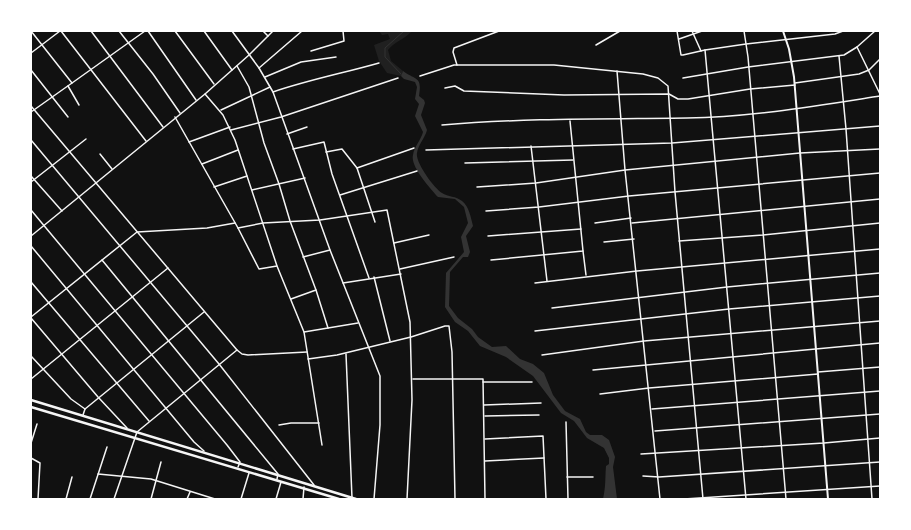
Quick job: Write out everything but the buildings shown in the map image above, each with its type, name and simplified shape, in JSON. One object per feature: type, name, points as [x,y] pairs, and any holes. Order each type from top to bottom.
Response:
[{"type":"highway","points":[[31,400],[188,446],[354,499]]},
{"type":"highway","points":[[31,407],[281,480],[340,499]]},
{"type":"highway","points":[[187,453],[188,446]]},
{"type":"street","points":[[31,31],[72,83]]},
{"type":"street","points":[[31,52],[60,31],[146,141]]},
{"type":"street","points":[[91,31],[163,127]]},
{"type":"street","points":[[119,31],[162,86],[180,113]]},
{"type":"street","points":[[31,112],[128,42],[146,31],[196,100]]},
{"type":"street","points":[[175,31],[214,85]]},
{"type":"street","points":[[204,31],[232,70]]},
{"type":"street","points":[[232,31],[259,68],[273,92],[330,250],[380,376],[379,454],[374,499]]},
{"type":"street","points":[[263,31],[268,36]]},
{"type":"street","points":[[31,236],[175,116],[205,94],[249,55],[273,31]]},
{"type":"street","points":[[259,68],[302,31]]},
{"type":"street","points":[[311,51],[344,41],[343,31]]},
{"type":"street","points":[[458,66],[453,52],[454,48],[500,31]]},
{"type":"street","points":[[596,45],[620,31]]},
{"type":"street","points":[[678,31],[681,55],[746,44],[835,34],[843,31]]},
{"type":"street","points":[[692,31],[701,51]]},
{"type":"street","points":[[679,39],[702,31]]},
{"type":"street","points":[[744,31],[786,499]]},
{"type":"street","points":[[784,31],[792,63],[795,84],[828,499]]},
{"type":"street","points":[[684,78],[748,67],[792,63],[839,56],[849,53],[875,31]]},
{"type":"street","points":[[442,125],[621,118],[711,117],[752,114],[880,95],[857,47]]},
{"type":"street","points":[[705,50],[746,499]]},
{"type":"street","points":[[839,56],[844,101],[848,176],[872,499]]},
{"type":"street","points":[[265,77],[302,62],[336,57]]},
{"type":"street","points":[[445,88],[455,86],[464,91],[564,95],[669,94],[678,99],[709,96],[859,74],[869,70],[880,59]]},
{"type":"street","points":[[273,92],[300,83],[341,74],[379,63]]},
{"type":"street","points":[[420,76],[447,66],[554,65],[643,74],[658,78],[668,86],[681,266],[703,499]]},
{"type":"street","points":[[237,66],[246,81],[290,222],[316,290],[328,328]]},
{"type":"street","points":[[31,70],[68,116]]},
{"type":"street","points":[[617,71],[625,170],[634,239],[660,499]]},
{"type":"street","points":[[231,130],[281,117],[398,78]]},
{"type":"street","points":[[68,86],[79,105]]},
{"type":"street","points":[[220,110],[270,87]]},
{"type":"street","points":[[205,94],[220,110],[230,127],[277,266],[304,332],[322,445]]},
{"type":"street","points":[[31,106],[237,350],[244,354],[307,352]]},
{"type":"street","points":[[175,116],[260,270],[277,266]]},
{"type":"street","points":[[570,120],[586,276]]},
{"type":"street","points":[[426,150],[672,143],[880,126]]},
{"type":"street","points":[[190,142],[230,127]]},
{"type":"street","points":[[287,134],[307,127]]},
{"type":"street","points":[[31,182],[86,139]]},
{"type":"street","points":[[31,140],[150,283],[188,326],[314,485]]},
{"type":"street","points":[[293,149],[322,142],[369,278]]},
{"type":"street","points":[[531,146],[547,281]]},
{"type":"street","points":[[358,168],[414,148]]},
{"type":"street","points":[[326,152],[342,149],[358,168],[375,222]]},
{"type":"street","points":[[477,187],[536,183],[625,170],[800,153],[880,149]]},
{"type":"street","points":[[202,164],[238,150]]},
{"type":"street","points":[[100,154],[112,169]]},
{"type":"street","points":[[464,162],[573,160]]},
{"type":"street","points":[[340,195],[417,171]]},
{"type":"street","points":[[486,211],[539,208],[629,196],[880,173]]},
{"type":"street","points":[[31,176],[62,211]]},
{"type":"street","points":[[214,187],[247,176]]},
{"type":"street","points":[[252,190],[305,178]]},
{"type":"street","points":[[632,223],[880,199]]},
{"type":"street","points":[[31,210],[86,273],[115,311],[240,462],[238,468]]},
{"type":"street","points":[[238,228],[263,223],[320,220],[386,210],[400,269],[409,315],[411,337],[413,379],[407,499]]},
{"type":"street","points":[[595,223],[631,218]]},
{"type":"street","points":[[128,429],[98,397],[31,317],[138,232],[207,228],[235,223]]},
{"type":"street","points":[[679,241],[763,235],[880,223]]},
{"type":"street","points":[[488,236],[581,228]]},
{"type":"street","points":[[394,244],[429,235]]},
{"type":"street","points":[[604,242],[634,239]]},
{"type":"street","points":[[31,246],[165,407],[204,451]]},
{"type":"street","points":[[535,283],[637,270],[880,249]]},
{"type":"street","points":[[303,257],[330,250]]},
{"type":"street","points":[[490,260],[583,251]]},
{"type":"street","points":[[400,269],[454,257]]},
{"type":"street","points":[[102,260],[170,340],[278,474],[277,479]]},
{"type":"street","points":[[31,379],[168,268]]},
{"type":"street","points":[[552,308],[639,296],[880,273]]},
{"type":"street","points":[[343,283],[400,274]]},
{"type":"street","points":[[374,277],[390,341]]},
{"type":"street","points":[[31,282],[149,421]]},
{"type":"street","points":[[291,299],[316,290]]},
{"type":"street","points":[[534,331],[729,309],[880,296]]},
{"type":"street","points":[[83,416],[85,409],[98,397],[204,312]]},
{"type":"street","points":[[542,355],[644,341],[880,321]]},
{"type":"street","points":[[304,332],[358,323]]},
{"type":"street","points":[[308,359],[346,353],[369,346],[411,337],[445,326],[449,328],[452,352],[455,499]]},
{"type":"street","points":[[593,370],[880,344]]},
{"type":"street","points":[[114,499],[134,437],[137,432],[165,407],[237,350]]},
{"type":"street","points":[[346,353],[354,499]]},
{"type":"street","points":[[31,356],[72,399],[85,409]]},
{"type":"street","points":[[600,394],[649,388],[775,378],[880,367]]},
{"type":"street","points":[[413,379],[482,379],[483,382],[532,382]]},
{"type":"street","points":[[483,382],[485,499]]},
{"type":"street","points":[[652,409],[880,391]]},
{"type":"street","points":[[484,404],[541,403]]},
{"type":"street","points":[[484,416],[539,414]]},
{"type":"street","points":[[654,431],[880,414]]},
{"type":"street","points":[[566,422],[568,499]]},
{"type":"street","points":[[279,425],[291,423],[319,423]]},
{"type":"street","points":[[31,443],[37,424]]},
{"type":"street","points":[[485,438],[543,436],[546,499]]},
{"type":"street","points":[[641,454],[781,446],[880,438]]},
{"type":"street","points":[[90,499],[107,447]]},
{"type":"street","points":[[31,458],[40,462],[38,499]]},
{"type":"street","points":[[485,461],[544,458]]},
{"type":"street","points":[[151,499],[161,462]]},
{"type":"street","points":[[643,476],[659,477],[701,475],[880,462]]},
{"type":"street","points":[[241,499],[250,471]]},
{"type":"street","points":[[98,474],[144,478],[215,499]]},
{"type":"street","points":[[66,499],[72,477]]},
{"type":"street","points":[[568,477],[593,477]]},
{"type":"street","points":[[276,499],[281,480]]},
{"type":"street","points":[[684,499],[703,499],[745,494],[880,486]]},
{"type":"street","points":[[303,499],[304,487]]},
{"type":"street","points":[[187,499],[190,491]]},
{"type":"street","points":[[327,499],[329,495]]},
{"type":"shaded area","points":[[379,31],[412,31],[388,50],[391,61],[403,71],[401,76],[387,73],[379,61],[374,45],[390,39],[388,34],[382,35]]},
{"type":"shaded area","points":[[403,71],[419,82],[419,96],[425,103],[421,115],[427,130],[417,153],[419,162],[430,181],[439,190],[444,194],[460,199],[464,203],[469,212],[473,226],[466,236],[470,252],[468,257],[463,257],[450,272],[449,306],[458,318],[472,329],[478,337],[492,347],[506,346],[520,359],[533,364],[544,373],[553,395],[565,411],[580,419],[586,432],[590,435],[602,435],[609,440],[615,457],[613,467],[617,499],[603,499],[606,466],[609,464],[609,458],[604,448],[587,438],[574,421],[561,413],[533,376],[506,357],[480,346],[468,331],[455,322],[445,307],[446,273],[464,252],[461,237],[468,223],[464,207],[455,199],[438,197],[417,171],[413,160],[413,155],[423,132],[415,116],[419,104],[415,99],[417,87],[415,82],[404,79],[401,76]]},
{"type":"waterway","points":[[401,74],[385,57],[385,48],[404,31]]}]
